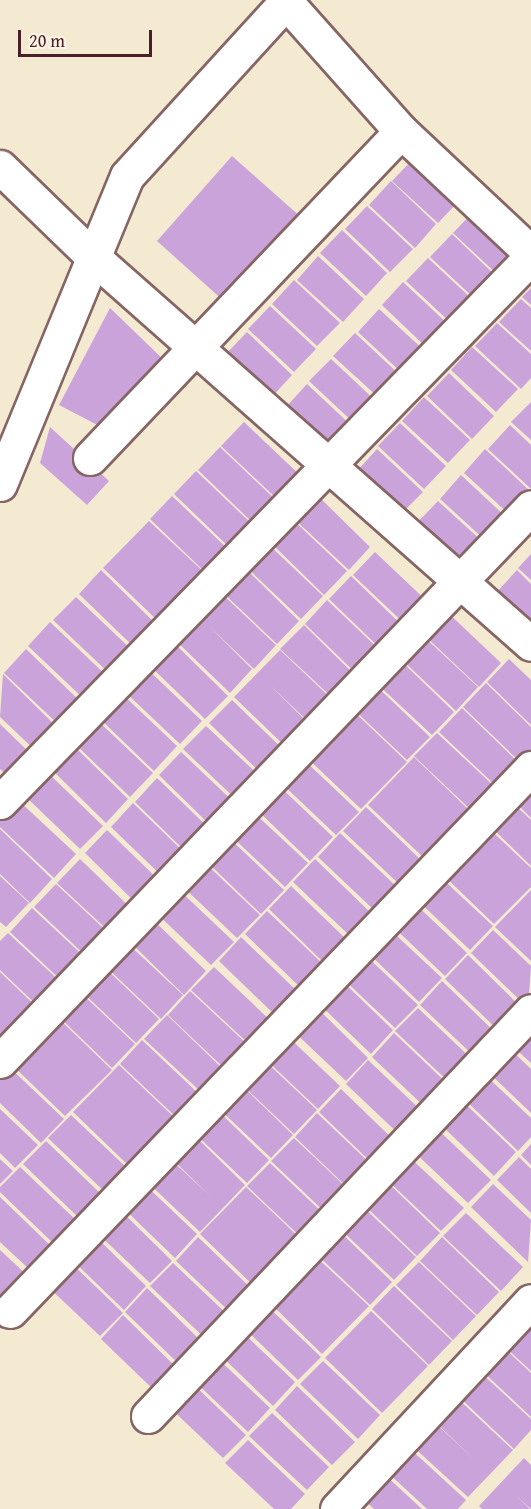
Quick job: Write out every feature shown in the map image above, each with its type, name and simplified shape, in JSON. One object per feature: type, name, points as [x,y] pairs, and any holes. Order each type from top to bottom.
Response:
[{"type":"street","points":[[0,484],[127,176],[287,1],[401,131],[531,255],[326,463],[0,802]]},
{"type":"street","points":[[90,458],[194,346],[401,131]]},
{"type":"street","points":[[0,167],[93,257],[531,644]]},
{"type":"street","points":[[0,1061],[531,507]]},
{"type":"street","points":[[10,1311],[531,768]]},
{"type":"street","points":[[148,1416],[531,1011]]},
{"type":"street","points":[[337,1509],[531,1301]]},
{"type":"building","points":[[232,156],[302,218],[226,303],[157,241]]},
{"type":"building","points":[[414,158],[460,200],[438,223],[392,181]]},
{"type":"building","points":[[391,181],[436,224],[415,248],[369,205]]},
{"type":"building","points":[[367,206],[413,249],[390,272],[345,229]]},
{"type":"building","points":[[475,210],[521,252],[499,276],[453,233]]},
{"type":"building","points":[[342,230],[387,273],[366,296],[320,253]]},
{"type":"building","points":[[452,234],[497,277],[476,300],[430,257]]},
{"type":"building","points":[[318,256],[364,299],[343,322],[297,280]]},
{"type":"building","points":[[428,258],[474,301],[452,324],[406,281]]},
{"type":"building","points":[[294,280],[340,323],[317,346],[272,304]]},
{"type":"building","points":[[403,282],[449,325],[427,348],[382,305]]},
{"type":"building","points":[[531,288],[531,305],[522,297]]},
{"type":"building","points":[[521,299],[531,308],[531,351],[499,322]]},
{"type":"building","points":[[270,306],[316,349],[294,372],[248,329]]},
{"type":"building","points":[[110,308],[167,363],[105,429],[59,405]]},
{"type":"building","points":[[379,309],[425,351],[404,375],[358,332]]},
{"type":"building","points":[[497,323],[531,354],[531,378],[521,389],[475,346]]},
{"type":"building","points":[[247,332],[292,375],[271,398],[225,355]]},
{"type":"building","points":[[355,333],[401,376],[379,398],[333,356]]},
{"type":"building","points":[[472,347],[518,389],[496,412],[451,370]]},
{"type":"building","points":[[331,359],[377,402],[355,424],[309,381]]},
{"type":"building","points":[[449,373],[494,416],[472,439],[427,396]]},
{"type":"building","points":[[307,384],[353,427],[332,450],[286,407]]},
{"type":"building","points":[[424,397],[470,440],[448,463],[402,421]]},
{"type":"building","points":[[531,402],[531,440],[511,422]]},
{"type":"building","points":[[244,422],[302,477],[279,501],[221,446]]},
{"type":"building","points":[[400,423],[446,466],[424,489],[378,446]]},
{"type":"building","points":[[510,425],[531,445],[531,489],[488,449]]},
{"type":"building","points":[[50,427],[109,481],[87,505],[40,463]]},
{"type":"building","points":[[220,447],[278,502],[255,525],[198,470]]},
{"type":"building","points":[[377,449],[423,492],[401,514],[356,472]]},
{"type":"building","points":[[485,449],[531,492],[510,515],[464,473]]},
{"type":"building","points":[[196,471],[254,526],[232,550],[174,494]]},
{"type":"building","points":[[461,475],[507,518],[486,541],[440,499]]},
{"type":"building","points":[[314,492],[370,547],[349,570],[291,516]]},
{"type":"building","points":[[172,496],[230,551],[207,574],[150,519]]},
{"type":"building","points":[[438,501],[484,543],[462,567],[416,524]]},
{"type":"building","points":[[290,517],[347,571],[324,595],[268,540]]},
{"type":"building","points":[[149,521],[207,575],[160,623],[103,568]]},
{"type":"building","points":[[266,542],[323,596],[301,619],[244,565]]},
{"type":"building","points":[[375,552],[432,606],[410,629],[353,575]]},
{"type":"building","points":[[531,554],[531,580],[518,568]]},
{"type":"building","points":[[242,565],[299,621],[277,644],[220,590]]},
{"type":"building","points":[[101,570],[158,626],[136,649],[79,594]]},
{"type":"building","points":[[517,570],[531,584],[531,628],[495,594]]},
{"type":"building","points":[[351,576],[408,631],[386,654],[329,599]]},
{"type":"building","points":[[219,591],[276,645],[254,669],[209,626],[252,669],[230,693],[173,638]]},
{"type":"building","points":[[76,597],[133,651],[111,675],[53,620]]},
{"type":"building","points":[[327,600],[385,655],[362,679],[305,624]]},
{"type":"building","points":[[444,609],[501,663],[479,687],[421,632]]},
{"type":"building","points":[[50,622],[108,677],[85,700],[28,646]]},
{"type":"building","points":[[304,625],[360,680],[338,703],[280,649]]},
{"type":"building","points":[[420,633],[478,687],[456,711],[398,656]]},
{"type":"building","points":[[171,640],[228,696],[205,719],[148,664]]},
{"type":"building","points":[[26,649],[83,704],[61,727],[4,673]]},
{"type":"building","points":[[280,650],[337,704],[315,728],[270,685],[313,728],[291,752],[234,697]]},
{"type":"building","points":[[397,657],[454,712],[432,735],[374,681]]},
{"type":"building","points":[[509,659],[531,680],[531,725],[487,682]]},
{"type":"building","points":[[145,667],[202,721],[180,744],[123,690]]},
{"type":"building","points":[[3,674],[59,729],[37,752],[0,717]]},
{"type":"building","points":[[372,682],[430,737],[407,760],[350,706]]},
{"type":"building","points":[[486,683],[531,727],[531,750],[520,762],[463,707]]},
{"type":"building","points":[[120,692],[177,746],[154,771],[97,716]]},
{"type":"building","points":[[232,700],[289,755],[266,778],[209,723]]},
{"type":"building","points":[[349,707],[407,762],[361,809],[303,754]]},
{"type":"building","points":[[462,708],[519,763],[496,786],[439,732]]},
{"type":"building","points":[[96,719],[153,773],[130,797],[73,742]]},
{"type":"building","points":[[0,724],[33,756],[11,779],[0,769]]},
{"type":"building","points":[[206,726],[264,780],[241,804],[183,749]]},
{"type":"building","points":[[437,733],[495,787],[472,811],[414,756]]},
{"type":"building","points":[[72,744],[128,799],[106,823],[49,767]]},
{"type":"building","points":[[181,752],[238,806],[215,830],[159,775]]},
{"type":"building","points":[[301,757],[359,812],[336,835],[279,781]]},
{"type":"building","points":[[414,757],[471,812],[425,859],[368,805]]},
{"type":"building","points":[[46,771],[103,826],[80,849],[24,795]]},
{"type":"building","points":[[531,772],[531,818],[509,796]]},
{"type":"building","points":[[157,778],[214,833],[191,857],[135,802]]},
{"type":"building","points":[[276,783],[333,837],[310,861],[253,806]]},
{"type":"building","points":[[507,797],[531,820],[531,866],[484,820]]},
{"type":"building","points":[[18,800],[76,854],[54,878],[0,827],[0,819]]},
{"type":"building","points":[[133,803],[190,858],[167,881],[111,827]]},
{"type":"building","points":[[366,807],[423,862],[401,886],[343,831]]},
{"type":"building","points":[[250,809],[308,863],[285,887],[227,832]]},
{"type":"building","points":[[483,823],[531,868],[531,887],[494,924],[437,869]]},
{"type":"building","points":[[0,829],[52,879],[30,903],[0,874]]},
{"type":"building","points":[[107,830],[164,885],[142,909],[85,853]]},
{"type":"building","points":[[340,833],[398,888],[375,911],[318,857]]},
{"type":"building","points":[[226,835],[284,890],[261,914],[204,859]]},
{"type":"building","points":[[80,859],[137,914],[115,937],[57,883]]},
{"type":"building","points":[[315,859],[372,914],[350,936],[293,882]]},
{"type":"building","points":[[202,860],[260,915],[237,938],[180,884]]},
{"type":"building","points":[[435,872],[493,926],[470,950],[413,896]]},
{"type":"building","points":[[0,876],[29,903],[6,927],[0,922]]},
{"type":"building","points":[[56,884],[114,938],[91,961],[34,907]]},
{"type":"building","points":[[291,886],[348,941],[325,964],[269,909]]},
{"type":"building","points":[[176,887],[234,942],[211,965],[154,911]]},
{"type":"building","points":[[531,890],[531,961],[495,927]]},
{"type":"building","points":[[409,898],[467,953],[445,976],[387,921]]},
{"type":"building","points":[[32,908],[90,962],[67,986],[10,932]]},
{"type":"building","points":[[267,911],[324,965],[302,989],[245,934]]},
{"type":"building","points":[[149,916],[206,971],[184,995],[127,939]]},
{"type":"building","points":[[384,924],[442,978],[419,1002],[362,947]]},
{"type":"building","points":[[493,930],[531,966],[528,1008],[471,953]]},
{"type":"building","points":[[8,933],[66,987],[43,1011],[0,970],[0,941]]},
{"type":"building","points":[[241,937],[299,993],[276,1016],[219,961]]},
{"type":"building","points":[[125,941],[183,995],[161,1019],[103,964]]},
{"type":"building","points":[[361,951],[418,1005],[395,1028],[338,974]]},
{"type":"building","points":[[468,955],[524,1010],[502,1034],[445,979]]},
{"type":"building","points":[[102,965],[159,1019],[136,1043],[79,989]]},
{"type":"building","points":[[214,967],[271,1021],[249,1044],[191,990]]},
{"type":"building","points":[[0,972],[42,1012],[0,1056]]},
{"type":"building","points":[[337,976],[393,1030],[371,1054],[314,999]]},
{"type":"building","points":[[442,981],[499,1036],[477,1059],[420,1005]]},
{"type":"building","points":[[78,990],[135,1044],[112,1068],[55,1013]]},
{"type":"building","points":[[190,991],[248,1045],[225,1069],[168,1015]]},
{"type":"building","points":[[311,1002],[368,1058],[346,1081],[288,1026]]},
{"type":"building","points":[[418,1008],[476,1063],[453,1086],[395,1031]]},
{"type":"building","points":[[54,1014],[112,1070],[65,1116],[9,1062]]},
{"type":"building","points":[[167,1015],[224,1070],[202,1093],[144,1039]]},
{"type":"building","points":[[531,1021],[531,1063],[510,1044]]},
{"type":"building","points":[[283,1032],[340,1086],[318,1109],[261,1055]]},
{"type":"building","points":[[394,1033],[452,1088],[429,1111],[372,1057]]},
{"type":"building","points":[[142,1040],[200,1095],[177,1118],[120,1064]]},
{"type":"building","points":[[507,1046],[531,1069],[531,1113],[485,1069]]},
{"type":"building","points":[[260,1056],[317,1110],[294,1134],[237,1080]]},
{"type":"building","points":[[368,1060],[426,1115],[403,1138],[346,1084]]},
{"type":"building","points":[[6,1064],[64,1119],[41,1143],[0,1103],[0,1071]]},
{"type":"building","points":[[119,1065],[176,1119],[130,1167],[73,1112]]},
{"type":"building","points":[[483,1073],[531,1118],[531,1137],[518,1151],[461,1096]]},
{"type":"building","points":[[236,1080],[293,1135],[271,1158],[214,1104]]},
{"type":"building","points":[[341,1089],[398,1144],[376,1167],[319,1112]]},
{"type":"building","points":[[459,1098],[516,1152],[494,1176],[437,1121]]},
{"type":"building","points":[[212,1105],[269,1160],[247,1183],[189,1128]]},
{"type":"building","points":[[0,1109],[38,1145],[15,1168],[0,1153]]},
{"type":"building","points":[[317,1113],[375,1168],[352,1192],[295,1137]]},
{"type":"building","points":[[71,1115],[128,1169],[106,1193],[48,1138]]},
{"type":"building","points":[[433,1125],[491,1180],[468,1203],[411,1149]]},
{"type":"building","points":[[189,1130],[245,1185],[200,1232],[142,1177],[165,1154],[210,1196],[166,1153]]},
{"type":"building","points":[[294,1138],[351,1192],[329,1216],[271,1161]]},
{"type":"building","points":[[46,1141],[103,1196],[80,1219],[23,1164]]},
{"type":"building","points":[[531,1144],[531,1165],[521,1155]]},
{"type":"building","points":[[406,1154],[464,1208],[441,1231],[384,1177]]},
{"type":"building","points":[[519,1157],[531,1169],[531,1213],[497,1180]]},
{"type":"building","points":[[0,1159],[13,1171],[0,1184]]},
{"type":"building","points":[[270,1163],[327,1217],[304,1240],[247,1186]]},
{"type":"building","points":[[20,1167],[77,1221],[55,1245],[0,1192],[0,1187]]},
{"type":"building","points":[[383,1178],[440,1233],[417,1256],[360,1201]]},
{"type":"building","points":[[140,1180],[197,1234],[175,1258],[118,1203]]},
{"type":"building","points":[[493,1184],[531,1220],[528,1262],[471,1207]]},
{"type":"building","points":[[246,1187],[304,1242],[257,1289],[200,1234]]},
{"type":"building","points":[[0,1197],[53,1248],[31,1271],[0,1242]]},
{"type":"building","points":[[359,1203],[416,1257],[394,1280],[337,1226]]},
{"type":"building","points":[[115,1205],[172,1261],[150,1283],[93,1229]]},
{"type":"building","points":[[466,1213],[523,1267],[501,1291],[443,1236]]},
{"type":"building","points":[[335,1227],[392,1282],[370,1305],[313,1251]]},
{"type":"building","points":[[90,1231],[146,1286],[124,1310],[67,1255]]},
{"type":"building","points":[[198,1237],[255,1292],[233,1315],[176,1261]]},
{"type":"building","points":[[442,1237],[499,1292],[477,1315],[420,1261]]},
{"type":"building","points":[[0,1250],[28,1276],[5,1299],[0,1294]]},
{"type":"building","points":[[311,1252],[369,1306],[322,1354],[266,1299]]},
{"type":"building","points":[[66,1258],[123,1313],[100,1336],[43,1282]]},
{"type":"building","points":[[419,1262],[476,1316],[453,1340],[396,1285]]},
{"type":"building","points":[[173,1263],[230,1317],[208,1341],[150,1286]]},
{"type":"building","points":[[394,1286],[452,1341],[429,1365],[372,1309]]},
{"type":"building","points":[[147,1288],[204,1344],[182,1367],[125,1312]]},
{"type":"building","points":[[263,1302],[321,1357],[298,1380],[241,1325]]},
{"type":"building","points":[[371,1311],[428,1366],[382,1413],[325,1358]]},
{"type":"building","points":[[123,1315],[180,1371],[158,1394],[101,1339]]},
{"type":"building","points":[[525,1321],[531,1326],[531,1371],[503,1345]]},
{"type":"building","points":[[238,1328],[295,1382],[273,1406],[216,1351]]},
{"type":"building","points":[[502,1346],[531,1373],[531,1417],[480,1369]]},
{"type":"building","points":[[212,1353],[270,1408],[248,1432],[190,1377]]},
{"type":"building","points":[[323,1361],[380,1415],[358,1439],[300,1384]]},
{"type":"building","points":[[478,1370],[531,1419],[531,1430],[514,1449],[456,1394]]},
{"type":"building","points":[[189,1380],[246,1435],[223,1458],[166,1404]]},
{"type":"building","points":[[297,1386],[355,1442],[332,1465],[275,1410]]},
{"type":"building","points":[[455,1396],[513,1450],[468,1497],[410,1444],[432,1420],[476,1461],[433,1420]]},
{"type":"building","points":[[272,1413],[329,1467],[307,1490],[249,1436]]},
{"type":"building","points":[[248,1440],[305,1494],[291,1509],[274,1509],[225,1463]]},
{"type":"building","points":[[407,1446],[466,1500],[458,1509],[427,1509],[385,1470]]},
{"type":"building","points":[[524,1458],[531,1465],[531,1509],[515,1495],[530,1509],[482,1509],[479,1506]]},
{"type":"building","points":[[383,1473],[422,1509],[374,1509],[360,1496]]}]
